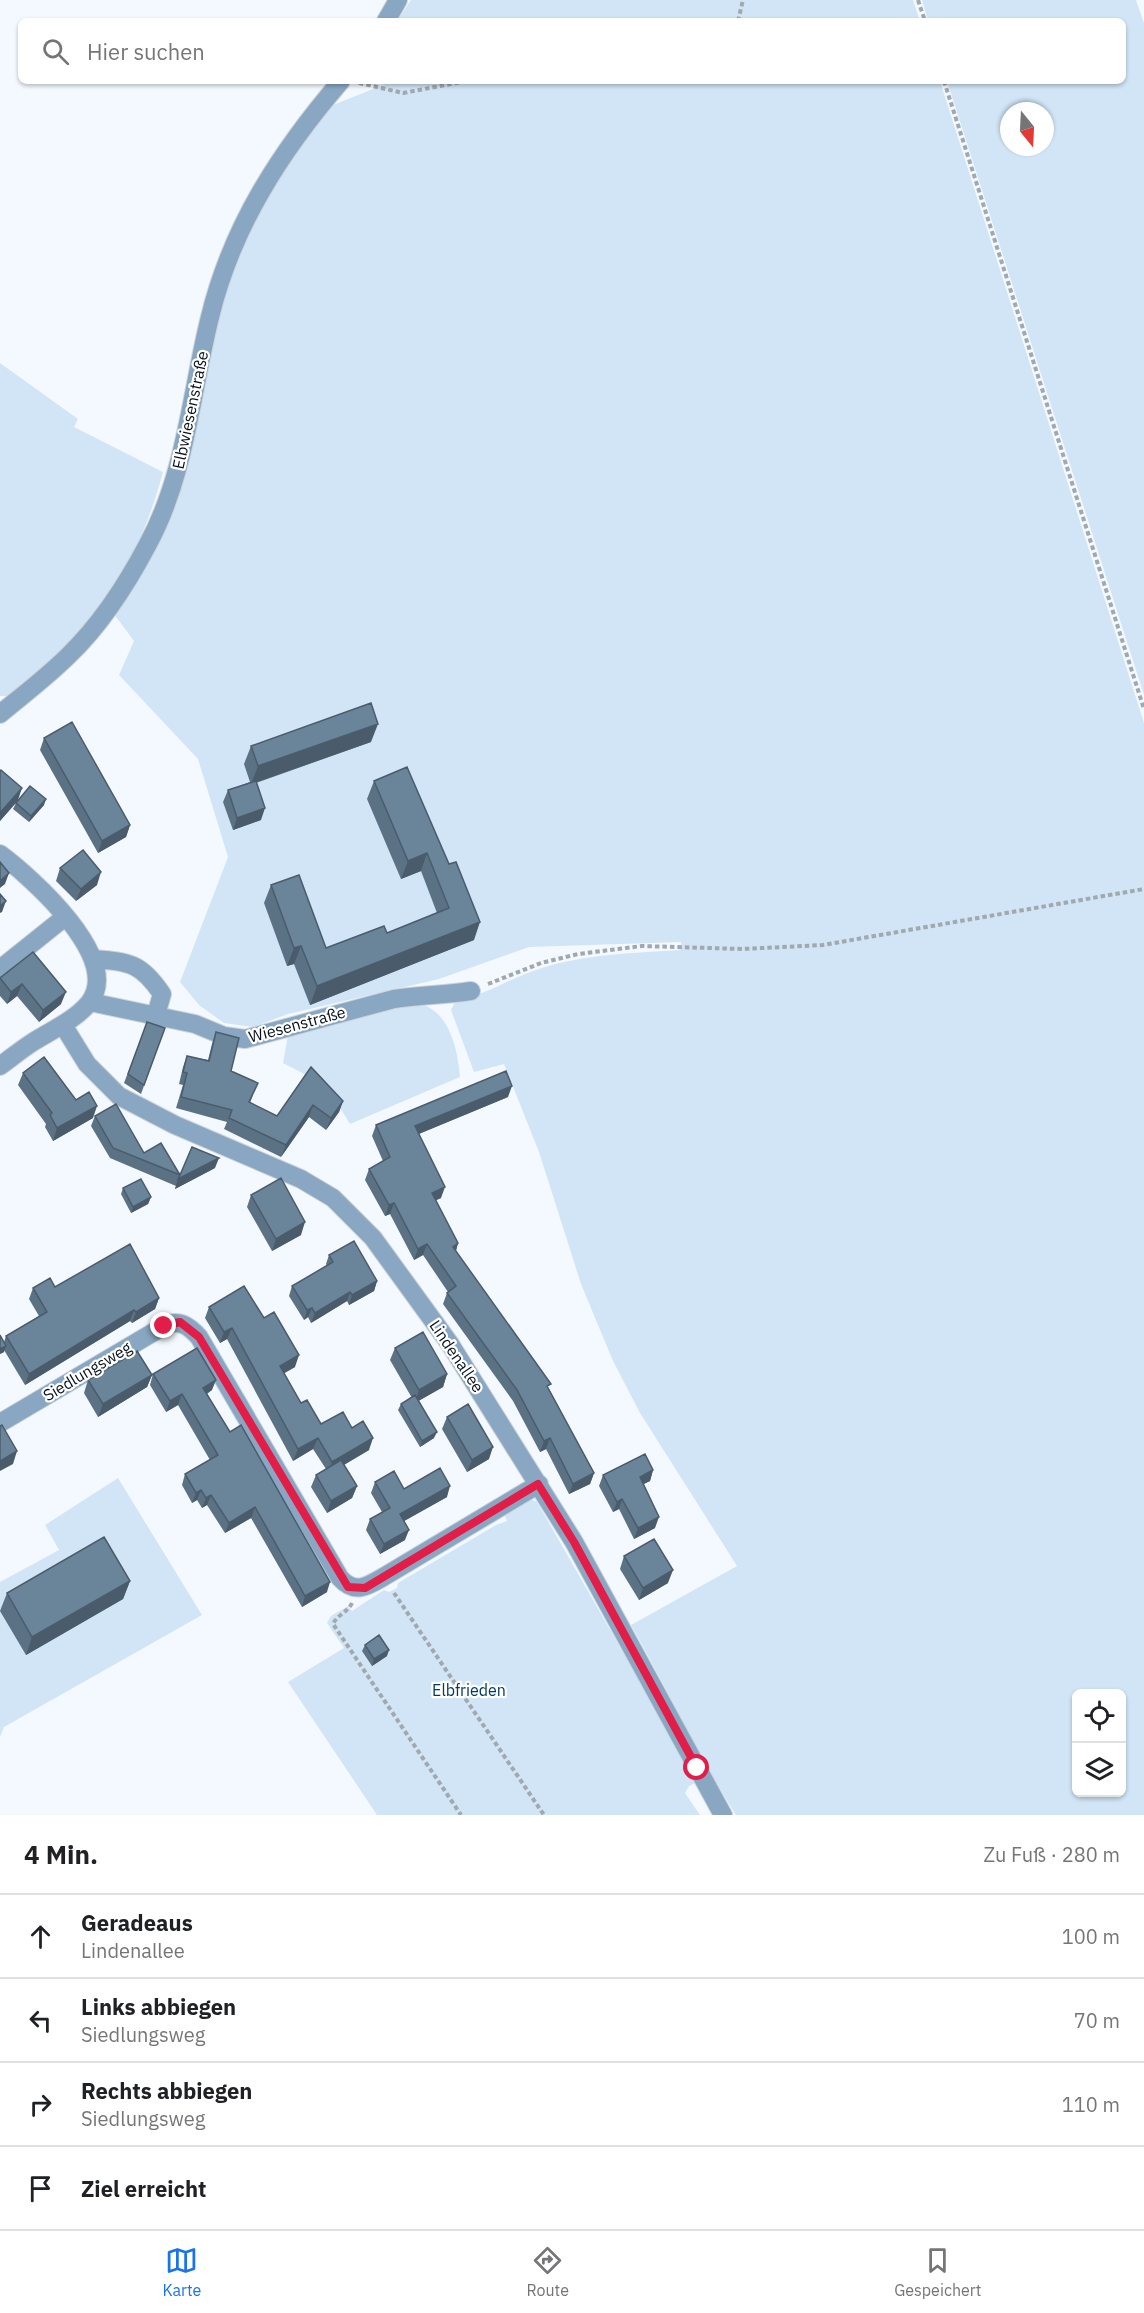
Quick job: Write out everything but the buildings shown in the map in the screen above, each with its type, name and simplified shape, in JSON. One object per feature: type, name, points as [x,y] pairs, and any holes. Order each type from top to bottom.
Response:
[{"type":"street","points":[[388,18],[398,0]]},
{"type":"street","name":"Elbwiesenstraße","points":[[0,714],[77,646],[97,621],[148,544],[172,489],[188,433],[210,315],[225,268],[246,217],[269,175],[305,123],[338,84]]},
{"type":"street","points":[[0,854],[46,895],[65,917],[94,959],[93,995],[63,1025],[0,1066]]},
{"type":"street","points":[[0,969],[65,917]]},
{"type":"street","points":[[94,959],[135,965],[150,976],[162,994],[156,1015]]},
{"type":"street","name":"Wiesenstraße","points":[[93,995],[156,1015],[195,1024],[224,1036],[246,1039],[394,999],[416,995],[438,997],[471,991]]},
{"type":"street","name":"Lindenallee","points":[[63,1025],[87,1065],[119,1096],[175,1125],[301,1179],[333,1198],[373,1238],[450,1344],[574,1542],[723,1815]]},
{"type":"street","name":"Siedlungsweg","points":[[0,1423],[164,1326],[175,1322],[186,1325],[199,1337],[340,1578],[348,1587],[357,1589]]},
{"type":"street","points":[[357,1589],[365,1588],[538,1484]]},
{"type":"path","points":[[739,18],[743,0]]},
{"type":"path","points":[[918,0],[924,18]]},
{"type":"path","points":[[362,84],[403,93],[451,84]]},
{"type":"path","points":[[945,84],[1144,709]]},
{"type":"path","points":[[471,991],[541,963],[578,954],[642,946],[741,949],[823,945],[1144,889]]},
{"type":"path","points":[[385,1576],[544,1815]]},
{"type":"path","points":[[357,1589],[350,1608],[337,1616],[333,1624],[461,1815]]},
{"type":"green space","points":[[411,0],[913,0],[919,18],[399,18]]},
{"type":"green space","points":[[922,0],[1136,0],[1144,23],[1144,695],[948,84],[1126,84],[1126,18],[927,18]]},
{"type":"green space","points":[[386,84],[941,84],[1144,723],[1144,1815],[736,1815],[631,1625],[737,1566],[640,1413],[613,1361],[581,1284],[539,1152],[504,1064],[474,1072],[451,1010],[455,1002],[558,963],[629,953],[681,950],[681,942],[529,947],[439,979],[288,1014],[253,1027],[224,1023],[199,1005],[180,982],[228,857],[198,759],[119,675],[134,641],[111,610],[151,551],[213,318],[249,222],[308,128],[333,105]]},
{"type":"green space","points":[[0,363],[78,419],[74,427],[163,472],[139,541],[124,570],[106,597],[64,647],[11,696],[0,696]]},
{"type":"green space","points":[[417,1004],[428,1007],[444,1021],[454,1042],[460,1077],[350,1124],[323,1087],[283,1063],[288,1035],[343,1018]]},
{"type":"green space","points":[[118,1478],[202,1615],[4,1727],[0,1737],[0,1582],[59,1550],[45,1525]]},
{"type":"green space","name":"Elbfrieden","points":[[530,1499],[537,1502],[697,1782],[689,1786],[685,1793],[700,1815],[377,1815],[288,1682],[344,1648],[327,1623],[331,1616],[348,1606],[352,1611],[384,1590],[389,1592],[397,1588],[398,1583],[496,1525],[507,1521],[504,1513]]},
{"type":"route","points":[[164,1326],[180,1322],[199,1337],[340,1578],[348,1587],[365,1588],[538,1484],[574,1542],[697,1768]]}]
